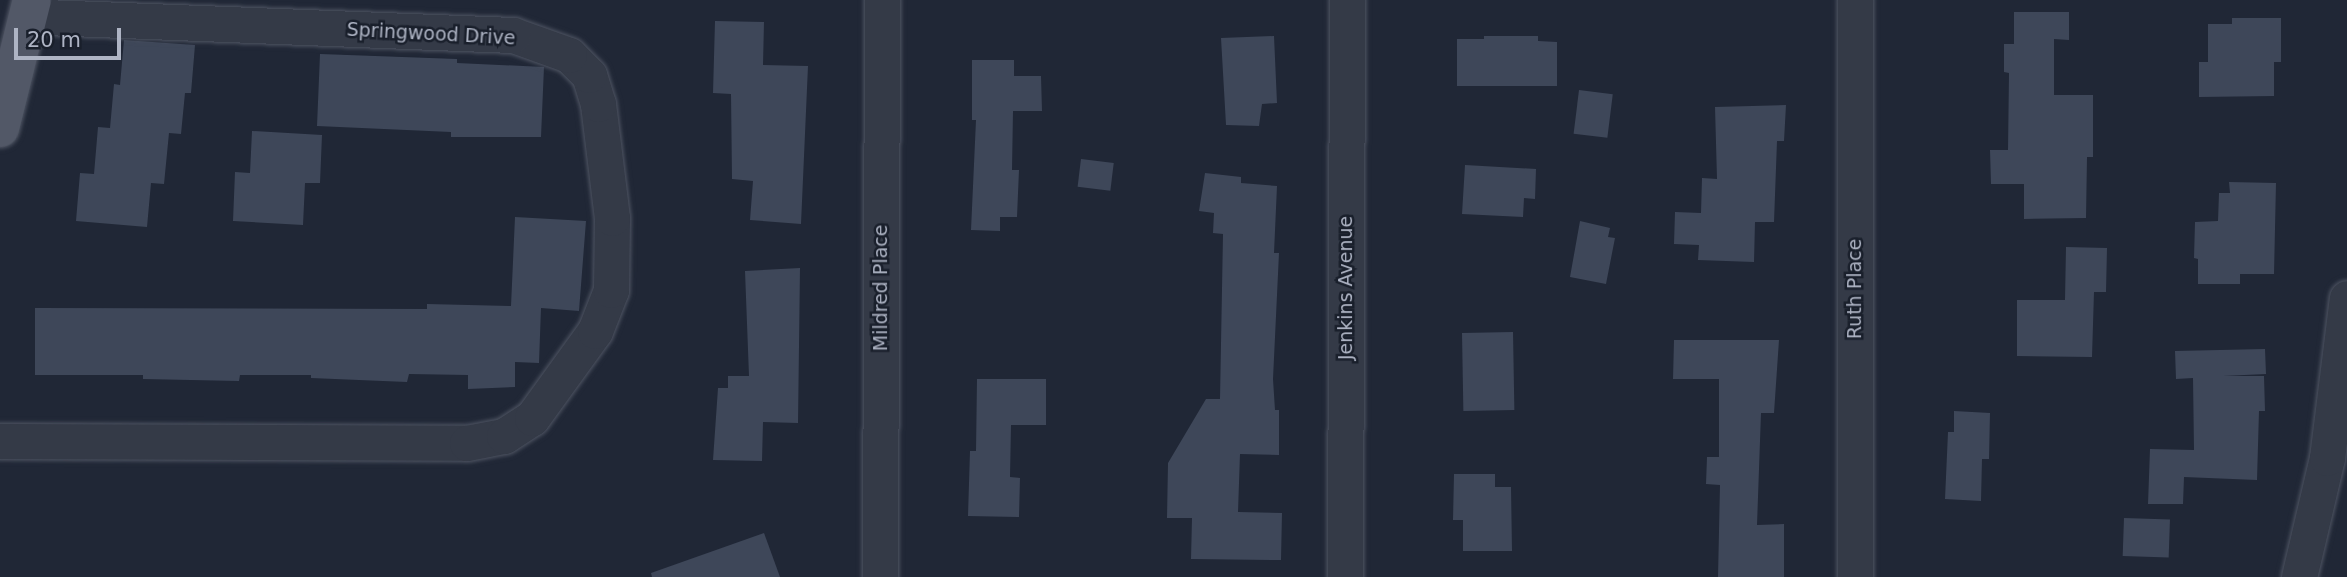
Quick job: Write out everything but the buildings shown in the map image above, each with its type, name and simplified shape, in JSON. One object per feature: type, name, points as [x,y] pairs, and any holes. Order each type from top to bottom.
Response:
[{"type":"main road","points":[[0,128],[30,8]]},
{"type":"street","name":"Mildred Place","points":[[880,577],[882,0]]},
{"type":"street","name":"Jenkins Avenue","points":[[1345,577],[1347,0]]},
{"type":"street","name":"Ruth Place","points":[[1855,0],[1855,577]]},
{"type":"street","name":"Springwood Drive","points":[[0,441],[467,443],[504,436],[532,418],[595,331],[611,290],[612,218],[598,104],[589,75],[569,55],[513,35],[30,8]]},
{"type":"street","points":[[2299,577],[2327,458],[2347,298]]}]
